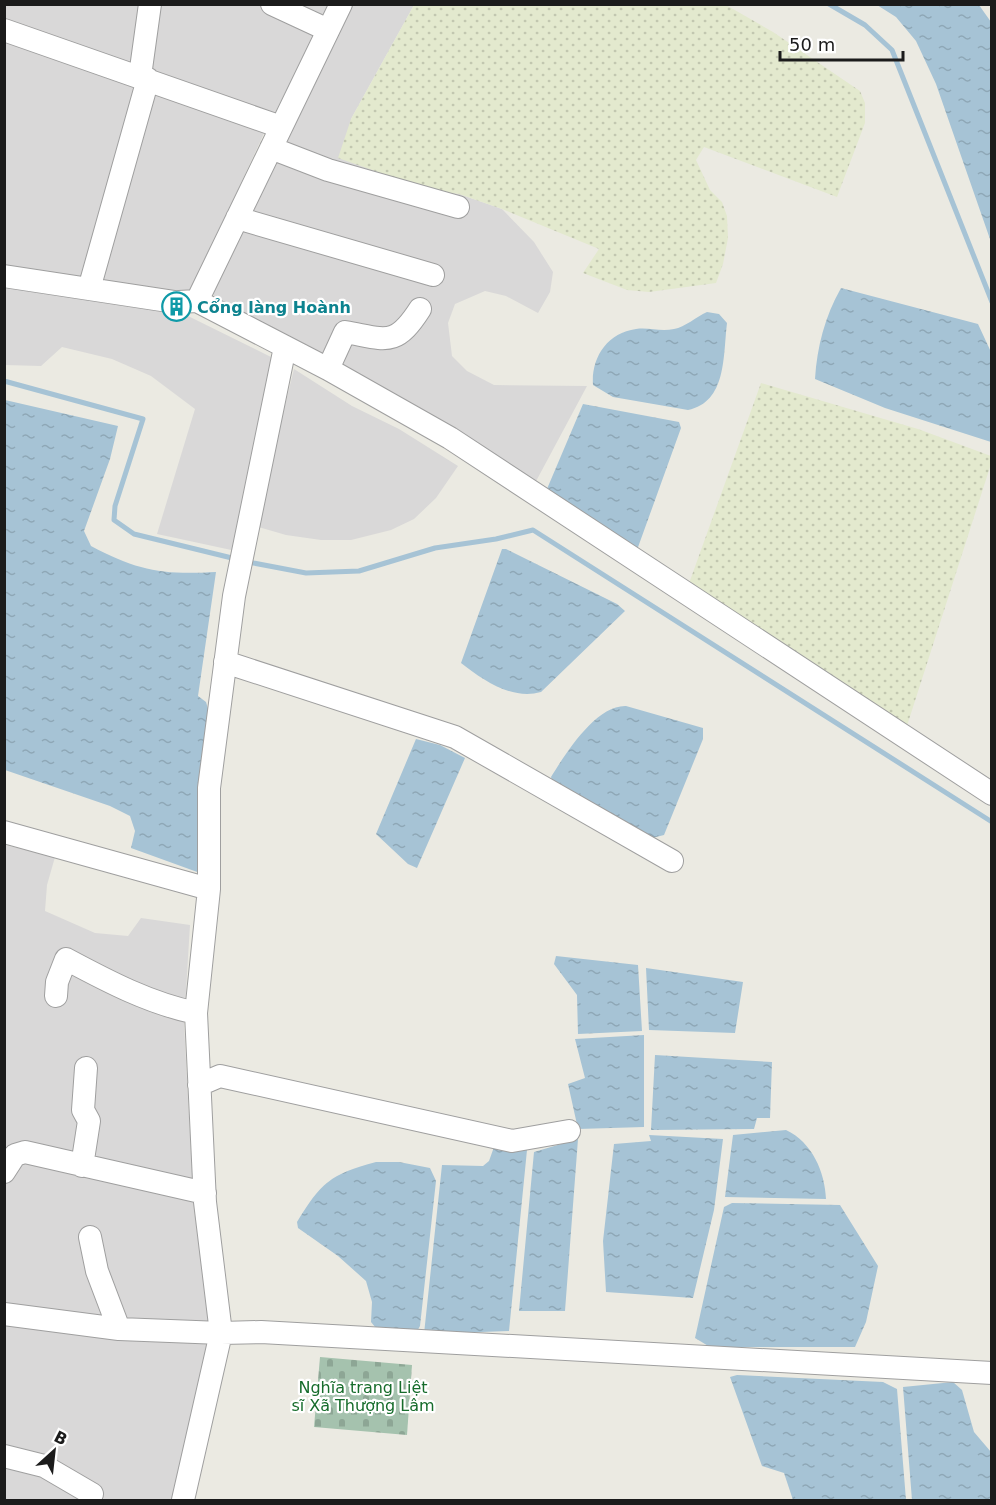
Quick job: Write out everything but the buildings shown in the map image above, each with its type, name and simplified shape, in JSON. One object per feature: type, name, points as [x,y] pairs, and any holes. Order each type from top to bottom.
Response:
[{"type":"street","points":[[89,289],[144,78],[150,4]]},
{"type":"street","points":[[272,4],[328,30]]},
{"type":"street","points":[[184,302],[237,218],[341,4]]},
{"type":"street","points":[[4,30],[281,127]]},
{"type":"street","points":[[271,148],[328,170],[458,207]]},
{"type":"street","points":[[237,218],[433,275]]},
{"type":"street","points":[[4,276],[184,302],[285,346],[450,438],[992,794]]},
{"type":"street","points":[[328,369],[345,332],[384,339],[395,338],[411,323],[420,309]]},
{"type":"street","points":[[183,1500],[221,1332],[205,1193],[196,1013],[209,889],[209,788],[239,572],[285,346]]},
{"type":"street","points":[[225,662],[455,737],[672,861]]},
{"type":"street","points":[[4,832],[209,889]]},
{"type":"street","points":[[56,996],[57,982],[66,959],[113,984],[164,1006],[196,1013]]},
{"type":"street","points":[[82,1166],[89,1121],[83,1110],[86,1068]]},
{"type":"street","points":[[199,1085],[220,1076],[512,1141],[569,1131]]},
{"type":"street","points":[[4,1172],[15,1155],[25,1152],[205,1193]]},
{"type":"street","points":[[90,1237],[97,1271],[119,1329]]},
{"type":"street","points":[[4,1314],[119,1329],[273,1333],[992,1373]]},
{"type":"street","points":[[4,1456],[44,1466],[93,1494]]},
{"type":"shaded area","points":[[5,5],[329,5],[273,117],[5,23]]},
{"type":"shaded area","points":[[352,5],[414,5],[351,119],[429,190],[459,194],[502,209],[534,242],[553,272],[550,292],[538,313],[506,296],[485,291],[455,304],[448,323],[452,356],[467,371],[494,385],[587,386],[534,485],[218,306],[213,293],[276,155]]},
{"type":"shaded area","points":[[4,39],[265,131],[190,294],[5,267]]},
{"type":"shaded area","points":[[5,287],[133,303],[188,316],[271,357],[236,551],[157,534],[195,409],[151,376],[112,359],[62,347],[41,366],[5,365]]},
{"type":"shaded area","points":[[294,369],[352,406],[399,429],[458,466],[436,498],[414,519],[391,530],[351,540],[321,540],[286,535],[255,526]]},
{"type":"shaded area","points":[[5,845],[55,857],[47,885],[45,911],[95,933],[128,936],[141,918],[190,925],[184,1024],[194,1209],[212,1344],[183,1500],[5,1500]]},
{"type":"green space","points":[[414,5],[726,5],[773,32],[860,91],[865,103],[865,123],[837,197],[704,147],[696,160],[710,190],[722,202],[727,216],[728,238],[723,264],[716,283],[649,292],[627,290],[583,273],[599,249],[459,194],[429,190],[338,158],[351,119]]},
{"type":"green space","points":[[761,383],[918,429],[991,456],[991,464],[905,732],[687,589]]},
{"type":"green space","name":"Nghĩa trang Liệt sĩ Xã Thượng Lâm","points":[[320,1357],[412,1365],[407,1435],[314,1427]]},
{"type":"water","points":[[877,5],[979,5],[991,22],[991,242],[936,84],[916,41],[896,17]]},
{"type":"water","points":[[841,288],[978,324],[991,352],[991,442],[885,408],[815,379],[823,332],[830,310]]},
{"type":"water","points":[[707,312],[719,314],[727,323],[721,376],[710,398],[701,405],[688,410],[613,397],[593,385],[598,356],[609,341],[626,331],[636,329],[674,329]]},
{"type":"water","points":[[5,400],[118,426],[110,459],[84,531],[91,546],[123,561],[151,570],[181,573],[216,572],[198,696],[206,702],[209,712],[200,873],[131,848],[135,831],[130,816],[110,806],[5,770]]},
{"type":"water","points":[[583,404],[679,422],[681,428],[637,550],[544,496]]},
{"type":"water","points":[[502,549],[617,604],[625,611],[541,692],[530,694],[509,691],[489,682],[461,663]]},
{"type":"water","points":[[626,706],[703,728],[703,739],[664,835],[652,838],[554,786],[551,777],[573,744],[593,722],[604,713]]},
{"type":"water","points":[[416,739],[440,745],[465,758],[417,868],[408,864],[376,834]]},
{"type":"water","points":[[556,956],[638,965],[642,1031],[578,1034],[577,995],[554,964]]},
{"type":"water","points":[[646,968],[743,982],[735,1033],[649,1030]]},
{"type":"water","points":[[644,1035],[644,1127],[578,1129],[568,1084],[585,1078],[575,1039]]},
{"type":"water","points":[[655,1055],[772,1062],[770,1118],[757,1118],[754,1129],[651,1130]]},
{"type":"water","points":[[786,1130],[795,1135],[810,1150],[820,1168],[826,1199],[725,1197],[733,1135]]},
{"type":"water","points":[[649,1135],[723,1139],[714,1210],[693,1298],[606,1292],[603,1241],[614,1144],[651,1141]]},
{"type":"water","points":[[578,1139],[565,1311],[519,1311],[534,1152]]},
{"type":"water","points":[[494,1147],[527,1150],[509,1331],[424,1334],[442,1165],[483,1166],[489,1161]]},
{"type":"water","points":[[376,1162],[399,1162],[430,1168],[436,1181],[420,1326],[415,1335],[380,1333],[371,1322],[372,1302],[366,1281],[338,1256],[298,1228],[297,1222],[305,1209],[328,1182],[360,1166]]},
{"type":"water","points":[[732,1203],[840,1205],[878,1266],[866,1322],[855,1347],[710,1347],[695,1338],[724,1207]]},
{"type":"water","points":[[737,1375],[883,1382],[897,1389],[906,1500],[793,1500],[784,1473],[762,1466],[730,1377]]},
{"type":"water","points":[[953,1382],[962,1390],[974,1432],[991,1452],[991,1500],[912,1500],[903,1387]]},
{"type":"waterway","points":[[829,4],[865,25],[892,50],[992,302]]},
{"type":"waterway","points":[[4,381],[143,419],[115,506],[114,520],[134,534],[236,559]]},
{"type":"waterway","points":[[248,562],[306,573],[359,571],[435,548],[496,539],[533,530],[992,822]]},
{"type":"place","name":"Cổng làng Hoành","points":[[176,307]]}]
